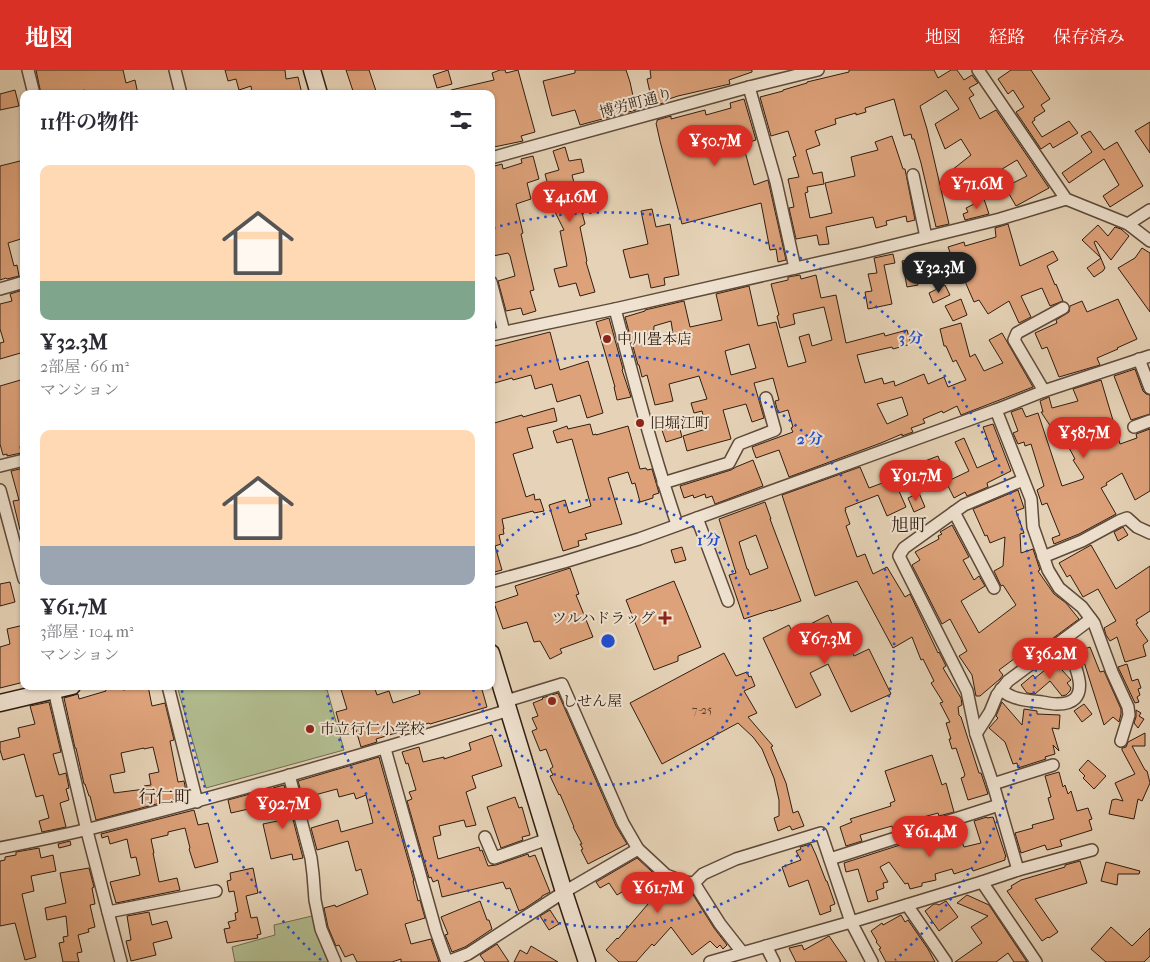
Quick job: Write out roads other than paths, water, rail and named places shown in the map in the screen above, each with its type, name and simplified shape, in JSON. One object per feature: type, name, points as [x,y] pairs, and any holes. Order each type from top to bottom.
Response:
[{"type":"street","points":[[28,70],[33,90]]},
{"type":"street","points":[[174,70],[180,90]]},
{"type":"street","points":[[312,70],[318,90]]},
{"type":"street","name":"博労町通り","points":[[495,157],[749,87],[818,70]]},
{"type":"street","points":[[978,70],[1066,199],[1128,224],[1150,241]]},
{"type":"street","points":[[749,87],[776,182],[795,268]]},
{"type":"street","points":[[913,174],[926,237]]},
{"type":"street","points":[[495,334],[862,253],[1000,219],[1066,199]]},
{"type":"street","points":[[1128,224],[1150,210]]},
{"type":"street","points":[[0,289],[20,283]]},
{"type":"street","points":[[495,297],[504,332]]},
{"type":"street","points":[[1044,391],[1014,340],[1017,333],[1063,308]]},
{"type":"street","points":[[615,309],[643,416],[663,483],[678,524]]},
{"type":"street","points":[[495,581],[639,539],[1044,391],[1145,357],[1150,388]]},
{"type":"street","points":[[663,483],[729,464],[740,444],[775,430],[766,398]]},
{"type":"street","points":[[996,410],[1031,499],[1033,527],[1048,570],[1059,588],[1082,607],[1094,623],[1112,672],[1128,707],[1129,715],[1121,741]]},
{"type":"street","points":[[1134,427],[1150,421]]},
{"type":"street","points":[[0,466],[20,461]]},
{"type":"street","points":[[1018,870],[976,734],[967,691],[899,556],[904,548],[964,505],[1023,480]]},
{"type":"street","points":[[0,490],[20,564]]},
{"type":"street","points":[[954,512],[994,588]]},
{"type":"street","points":[[697,518],[728,601]]},
{"type":"street","points":[[1043,557],[1082,542],[1127,518],[1137,527],[1150,533]]},
{"type":"street","points":[[976,734],[990,712],[996,695],[1008,681],[1091,619]]},
{"type":"street","points":[[1002,689],[1012,697],[1056,704],[1073,700],[1078,695],[1080,679],[1064,640]]},
{"type":"street","points":[[495,665],[587,962]]},
{"type":"street","points":[[0,848],[197,802],[385,748],[562,684],[623,823],[638,849],[666,876],[694,883]]},
{"type":"street","points":[[0,703],[46,690]]},
{"type":"street","points":[[53,690],[121,962]]},
{"type":"street","points":[[169,690],[197,802]]},
{"type":"street","points":[[385,748],[436,931],[447,962],[468,954],[564,892],[638,849]]},
{"type":"street","points":[[993,784],[1053,765]]},
{"type":"street","points":[[289,775],[309,851],[315,900],[321,929],[335,962]]},
{"type":"street","points":[[830,859],[999,805]]},
{"type":"street","points":[[694,883],[703,874],[736,859],[821,833],[851,922],[872,962]]},
{"type":"street","points":[[485,836],[494,858],[548,838]]},
{"type":"street","points":[[710,962],[851,922],[1018,870],[1092,850]]},
{"type":"street","points":[[982,882],[1036,962]]},
{"type":"street","points":[[694,883],[720,924],[742,952]]},
{"type":"street","points":[[108,912],[216,891]]},
{"type":"street","points":[[907,905],[946,962]]},
{"type":"street","points":[[766,946],[774,962]]},
{"type":"place","name":"中川畳本店","points":[[607,339]]},
{"type":"place","name":"旧堀江町","points":[[640,423]]},
{"type":"place","name":"ツルハドラッグ","points":[[665,618]]},
{"type":"place","name":"しせん屋","points":[[552,701]]},
{"type":"place","name":"市立行仁小学校","points":[[310,729]]},
{"type":"district","name":"旭町","points":[[909,525]]},
{"type":"district","name":"行仁町","points":[[165,797]]}]
